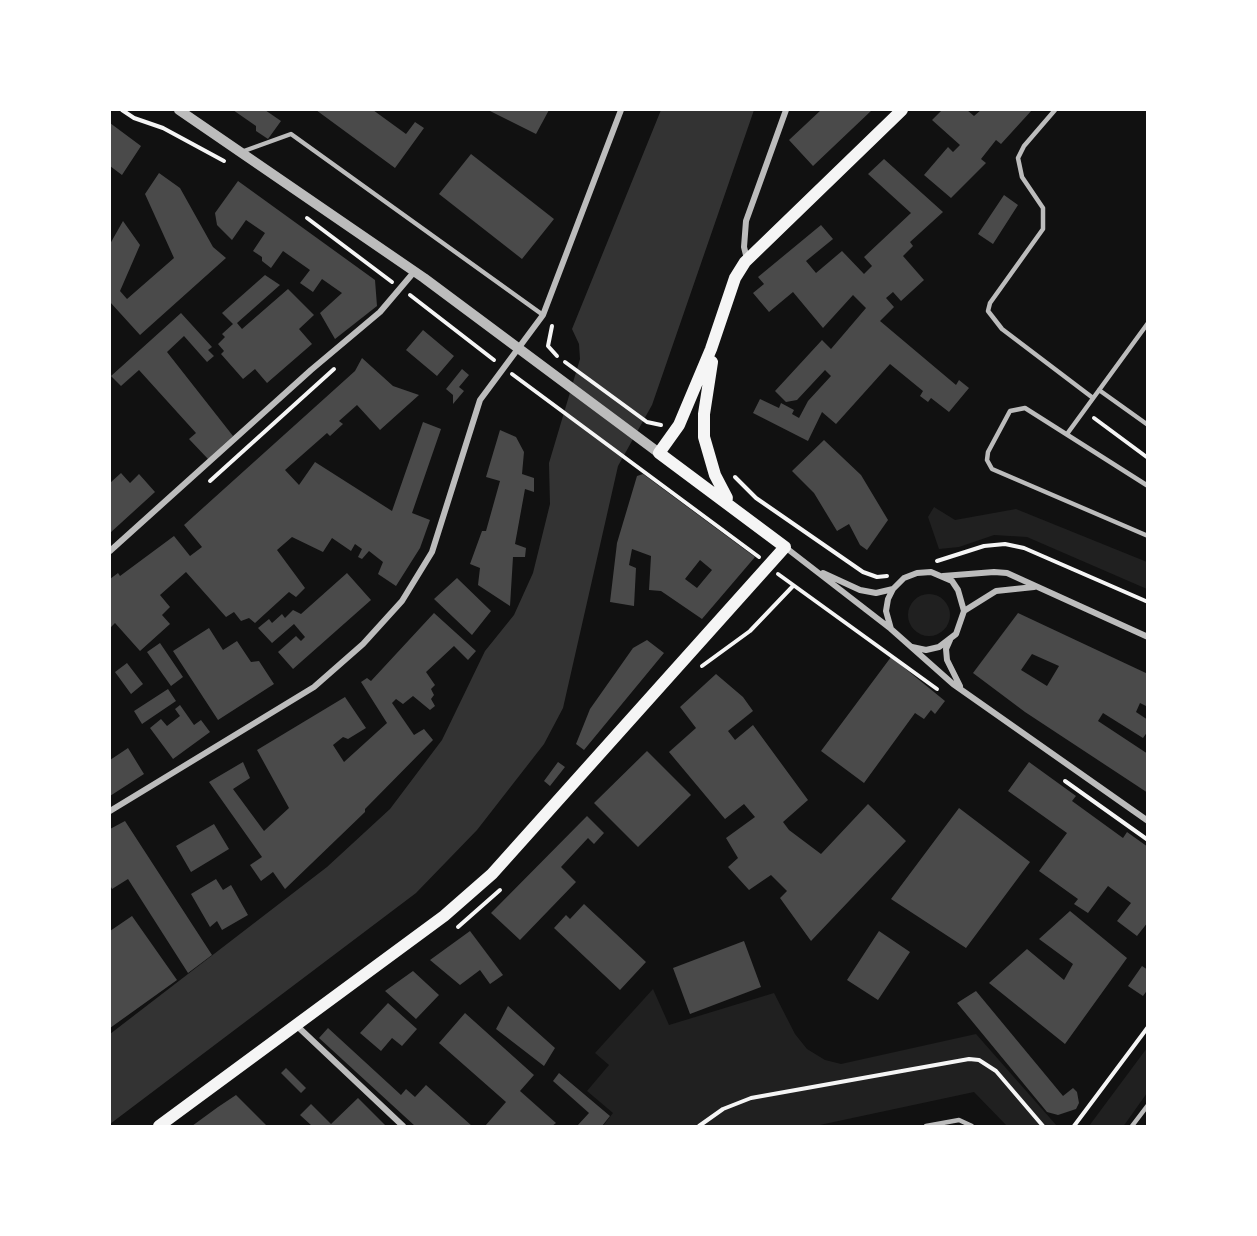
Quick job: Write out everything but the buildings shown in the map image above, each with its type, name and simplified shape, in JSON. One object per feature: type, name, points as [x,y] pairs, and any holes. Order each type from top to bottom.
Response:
[{"type":"main road","points":[[159,1126],[444,916],[492,874],[785,547],[731,504],[658,453],[676,429],[705,365],[735,278],[747,259],[902,110]]},
{"type":"main road","points":[[723,315],[708,378],[704,437],[715,475],[731,504]]},
{"type":"street","points":[[179,110],[414,272],[658,453]]},
{"type":"street","points":[[110,812],[314,687],[385,622],[420,576],[432,552],[480,400],[543,315],[621,110]]},
{"type":"street","points":[[747,259],[744,230],[786,110]]},
{"type":"street","points":[[110,550],[311,369],[381,312],[414,272]]},
{"type":"street","points":[[785,547],[891,629],[964,691],[1148,821]]},
{"type":"street","points":[[807,564],[860,590],[876,593],[893,589]]},
{"type":"street","points":[[891,629],[886,611],[893,589],[904,578],[916,573],[931,572],[952,581],[958,590],[964,611],[961,626],[946,649],[947,660],[953,676],[964,691]]},
{"type":"street","points":[[943,576],[1000,573],[1148,637]]},
{"type":"street","points":[[964,611],[996,591],[1035,587]]},
{"type":"street","points":[[911,647],[926,650],[939,647],[951,640]]},
{"type":"street","points":[[296,1025],[403,1126]]},
{"type":"lane","points":[[1055,110],[1024,146],[1018,158],[1022,177],[1043,208],[1042,229],[990,303],[988,311],[1002,329],[1093,398]]},
{"type":"lane","points":[[240,153],[291,134],[543,315]]},
{"type":"lane","points":[[1067,434],[1148,323]]},
{"type":"lane","points":[[1099,390],[1148,425]]},
{"type":"lane","points":[[1148,486],[1031,410],[1014,408],[1007,416],[988,452],[988,465],[1003,474],[1148,536]]},
{"type":"lane","points":[[1132,1126],[1148,1105]]},
{"type":"lane","points":[[926,1126],[952,1120],[972,1126]]},
{"type":"path","points":[[122,110],[134,118],[163,128],[230,164]]},
{"type":"path","points":[[306,218],[769,566],[947,696]]},
{"type":"path","points":[[543,315],[553,322],[548,346],[554,354],[647,422],[655,425],[669,424],[676,429]]},
{"type":"path","points":[[1094,418],[1148,458]]},
{"type":"path","points":[[732,474],[756,498],[851,564]]},
{"type":"path","points":[[1062,779],[1148,840]]},
{"type":"path","points":[[1074,1126],[1148,1027]]},
{"type":"path","points":[[699,1126],[723,1109],[751,1098],[969,1059],[979,1060],[996,1071],[1042,1126]]},
{"type":"shaded area","points":[[661,110],[754,110],[652,405],[618,466],[563,708],[544,744],[477,830],[416,893],[110,1124],[110,1034],[327,867],[390,809],[442,740],[485,651],[514,615],[533,573],[550,504],[549,463],[580,359],[579,344],[572,329]]},
{"type":"shaded area","points":[[934,507],[955,520],[1016,509],[1147,562],[1147,589],[1027,537],[994,535],[959,547],[939,549],[928,517]]},
{"type":"shaded area","points":[[929,594],[937,595],[944,600],[949,607],[949,623],[944,630],[937,635],[929,636],[921,635],[914,630],[909,623],[908,615],[909,607],[914,600],[921,595]]},
{"type":"shaded area","points":[[653,989],[669,1025],[774,993],[795,1034],[807,1049],[825,1060],[841,1064],[976,1034],[1057,1126],[1007,1126],[974,1092],[815,1126],[603,1126],[613,1113],[587,1091],[609,1065],[595,1053]]},
{"type":"shaded area","points":[[1147,1048],[1147,1093],[1125,1124],[1123,1126],[1089,1126]]}]
